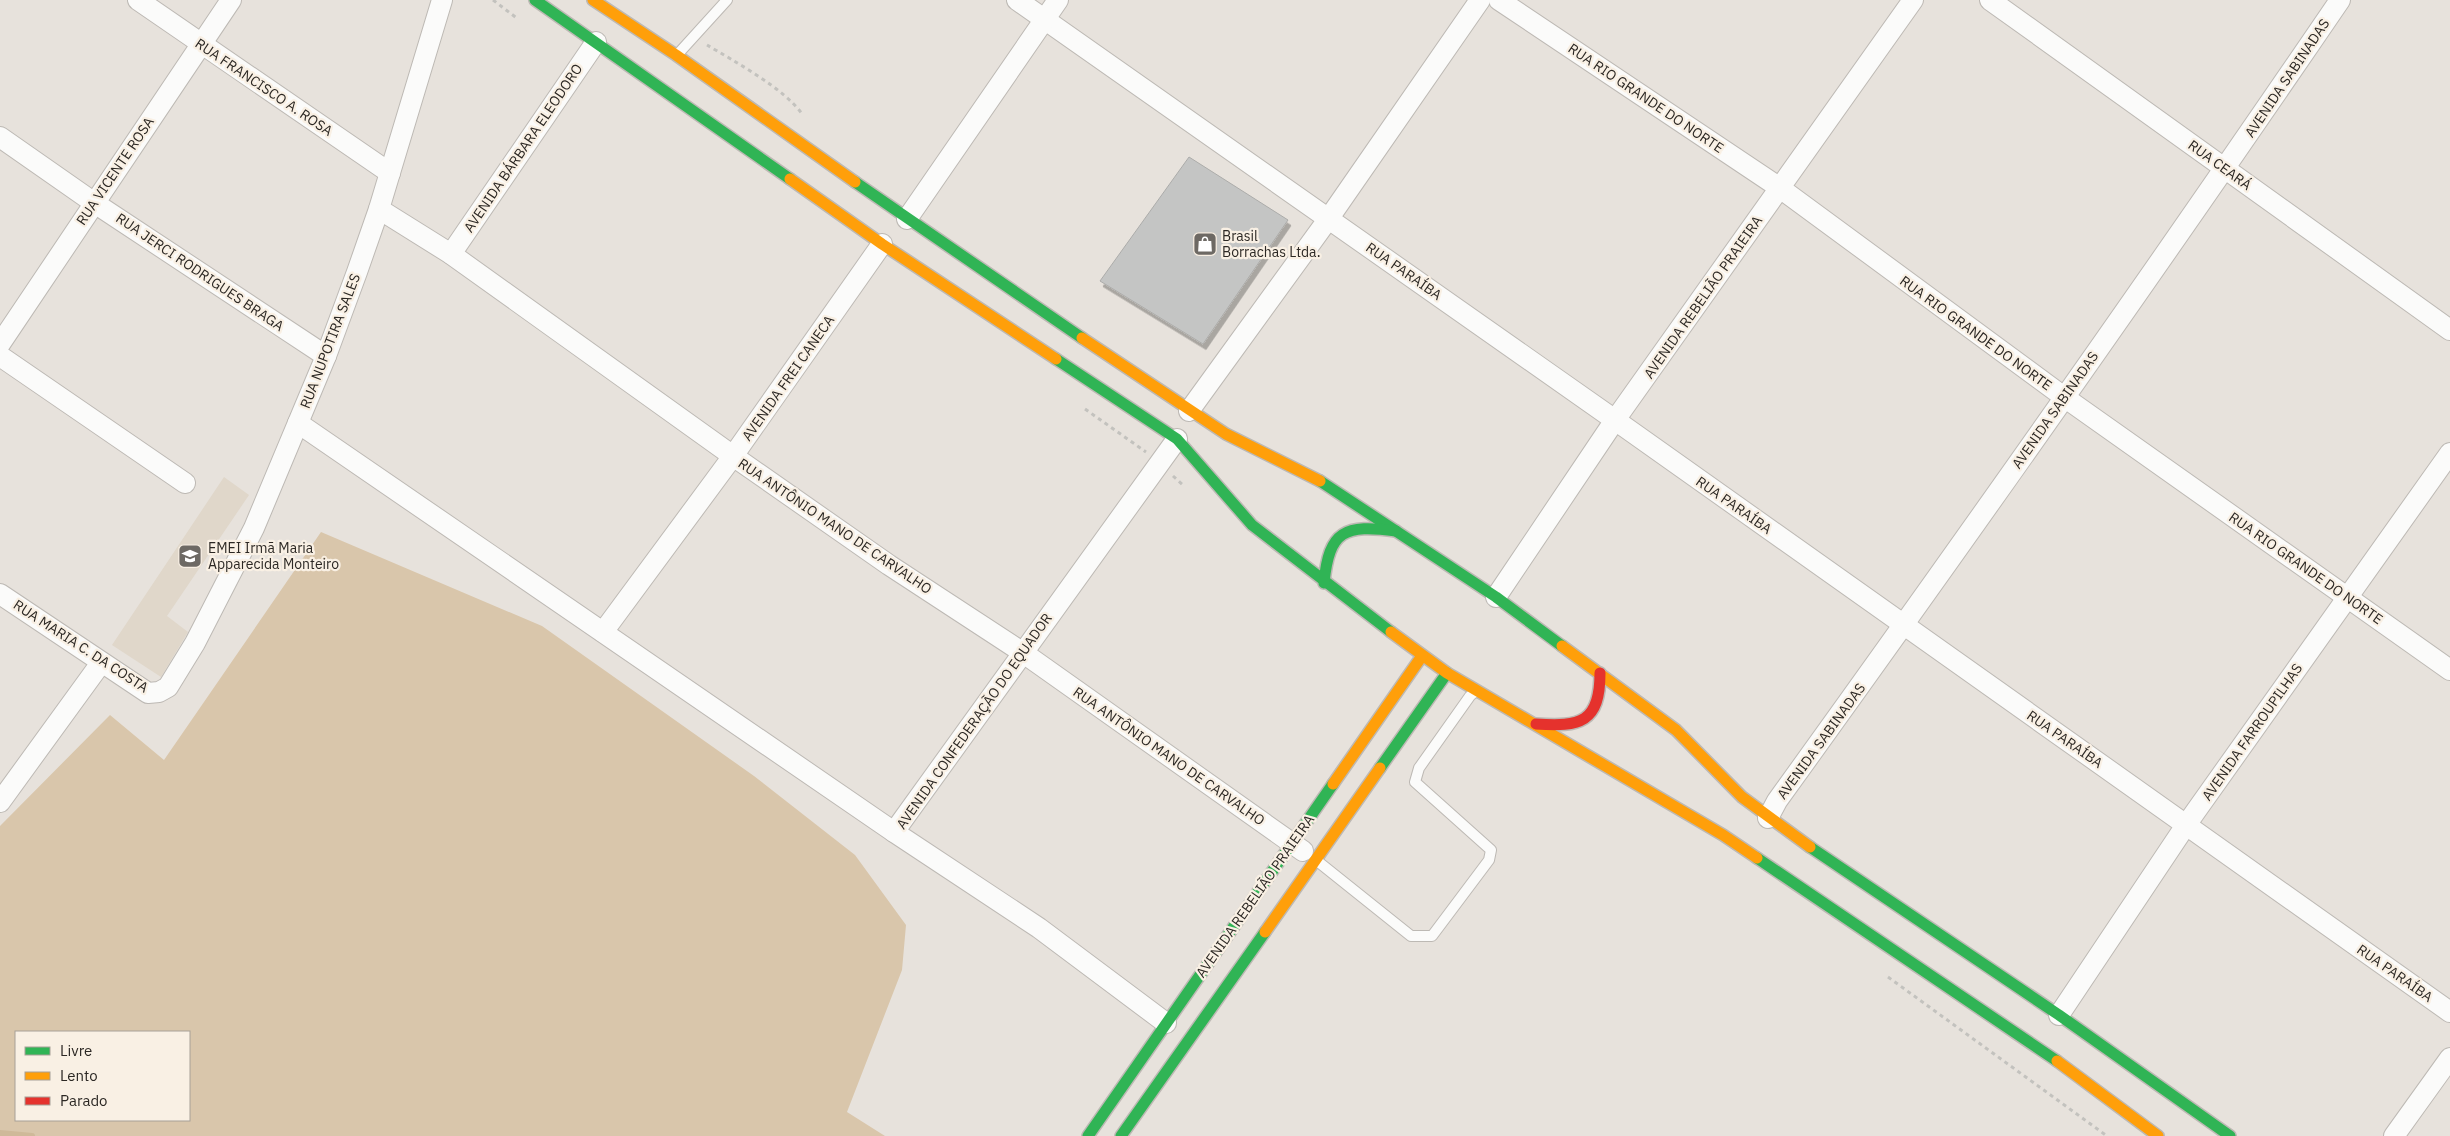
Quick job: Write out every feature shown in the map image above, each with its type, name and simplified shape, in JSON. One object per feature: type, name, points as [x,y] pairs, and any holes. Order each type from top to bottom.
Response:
[{"type":"main road","points":[[535,0],[882,244],[1177,439],[1252,525],[1324,583],[1422,656],[1447,673],[1723,835],[2041,1049],[2158,1136]]},
{"type":"main road","points":[[593,0],[616,6],[676,56],[907,219],[1189,411],[1226,434],[1327,485],[1496,597],[1676,730],[1742,796],[1768,818],[2059,1015],[2230,1136]]},
{"type":"main road","points":[[1324,583],[1327,555],[1335,542],[1346,532],[1360,528],[1398,531]]},
{"type":"main road","name":"AVENIDA REBELIÃO PRAIEIRA","points":[[1121,1136],[1194,1007],[1292,843],[1422,656]]},
{"type":"main road","name":"AVENIDA REBELIÃO PRAIEIRA","points":[[1088,1136],[1166,1023],[1194,1007],[1316,860],[1447,673]]},
{"type":"main road","points":[[1534,724],[1567,726],[1590,715],[1600,695],[1600,673]]},
{"type":"street","name":"RUA FRANCISCO A. ROSA","points":[[138,0],[390,173]]},
{"type":"street","name":"RUA VICENTE ROSA","points":[[0,344],[231,0]]},
{"type":"street","name":"RUA NUPOTIRA SALES","points":[[181,666],[254,528],[326,356],[379,209],[442,0]]},
{"type":"street","name":"RUA PARAÍBA","points":[[1016,0],[1329,218],[2450,1012]]},
{"type":"street","points":[[907,219],[1058,0]]},
{"type":"street","points":[[1189,411],[1329,218],[1480,0]]},
{"type":"street","name":"RUA RIO GRANDE DO NORTE","points":[[1499,0],[1780,188],[2064,397],[2450,670]]},
{"type":"street","name":"AVENIDA REBELIÃO PRAIEIRA","points":[[1496,597],[1615,420],[1913,0]]},
{"type":"street","name":"RUA CEARÁ","points":[[1990,0],[2450,330]]},
{"type":"street","name":"AVENIDA SABINADAS","points":[[1768,818],[1777,801],[1904,626],[2225,169],[2340,0]]},
{"type":"street","name":"AVENIDA BÁRBARA ELEODORO","points":[[452,254],[596,42]]},
{"type":"street","name":"RUA JERCI RODRIGUES BRAGA","points":[[0,137],[94,202],[326,356]]},
{"type":"street","name":"RUA ANTÔNIO MANO DE CARVALHO","points":[[379,209],[452,254],[733,456],[889,565],[1022,652],[1316,860]]},
{"type":"street","name":"AVENIDA FREI CANECA","points":[[603,632],[733,456],[882,244]]},
{"type":"street","points":[[0,356],[185,483]]},
{"type":"street","points":[[298,423],[894,832]]},
{"type":"street","name":"AVENIDA CONFEDERAÇÃO DO EQUADOR","points":[[1166,1023],[1039,928],[894,832],[1177,439]]},
{"type":"street","name":"AVENIDA FARROUPILHAS","points":[[2059,1015],[2186,825],[2450,453]]},
{"type":"street","name":"RUA MARIA C. DA COSTA","points":[[0,594],[148,693],[159,692],[168,687],[181,666]]},
{"type":"street","points":[[0,802],[101,663]]},
{"type":"street","points":[[2394,1136],[2450,1058]]},
{"type":"lane","points":[[676,56],[727,0]]},
{"type":"lane","points":[[1316,860],[1411,936],[1432,936],[1489,860],[1490,850],[1415,782],[1418,768],[1470,696],[1477,690]]},
{"type":"shaded area","name":"EMEI Irmã Maria Apparecida Monteiro","points":[[224,477],[249,495],[167,616],[188,632],[161,677],[112,645]]},
{"type":"shaded area","points":[[321,532],[542,626],[754,776],[855,855],[906,925],[902,970],[847,1112],[885,1136],[0,1136],[0,826],[110,715],[164,760]]},
{"type":"building","points":[[1189,157],[1288,220],[1203,344],[1100,281]]},
{"type":"waterway","points":[[0,1133],[32,1136]]},
{"type":"traffic: fast","points":[[535,0],[790,179]]},
{"type":"traffic: fast","points":[[855,182],[1082,338]]},
{"type":"traffic: fast","points":[[1056,359],[1177,439],[1252,525],[1391,632]]},
{"type":"traffic: fast","points":[[1320,481],[1496,597],[1562,646]]},
{"type":"traffic: fast","points":[[1324,583],[1330,552],[1336,541],[1343,534],[1352,530],[1364,529],[1396,531]]},
{"type":"traffic: fast","points":[[1380,768],[1447,673]]},
{"type":"traffic: fast","points":[[1088,1136],[1333,784]]},
{"type":"traffic: fast","points":[[1810,847],[2059,1015],[2230,1136]]},
{"type":"traffic: fast","points":[[1757,858],[2057,1061]]},
{"type":"traffic: fast","points":[[1121,1136],[1265,932]]},
{"type":"traffic: slow","points":[[593,0],[676,55],[855,182]]},
{"type":"traffic: slow","points":[[790,179],[882,244],[1056,359]]},
{"type":"traffic: slow","points":[[1082,338],[1226,434],[1320,481]]},
{"type":"traffic: slow","points":[[1391,632],[1447,673],[1723,835],[1757,858]]},
{"type":"traffic: slow","points":[[1562,646],[1676,730],[1742,797],[1810,847]]},
{"type":"traffic: slow","points":[[1333,784],[1422,656]]},
{"type":"traffic: slow","points":[[1265,932],[1380,768]]},
{"type":"traffic: slow","points":[[2057,1061],[2158,1136]]},
{"type":"traffic: jam","points":[[1536,724],[1565,724],[1584,718],[1591,712],[1596,702],[1600,673]]},
{"type":"place","name":"Brasil Borrachas Ltda.","points":[[1205,244]]},
{"type":"place","name":"EMEI Irmã Maria Apparecida Monteiro","points":[[190,556]]}]
